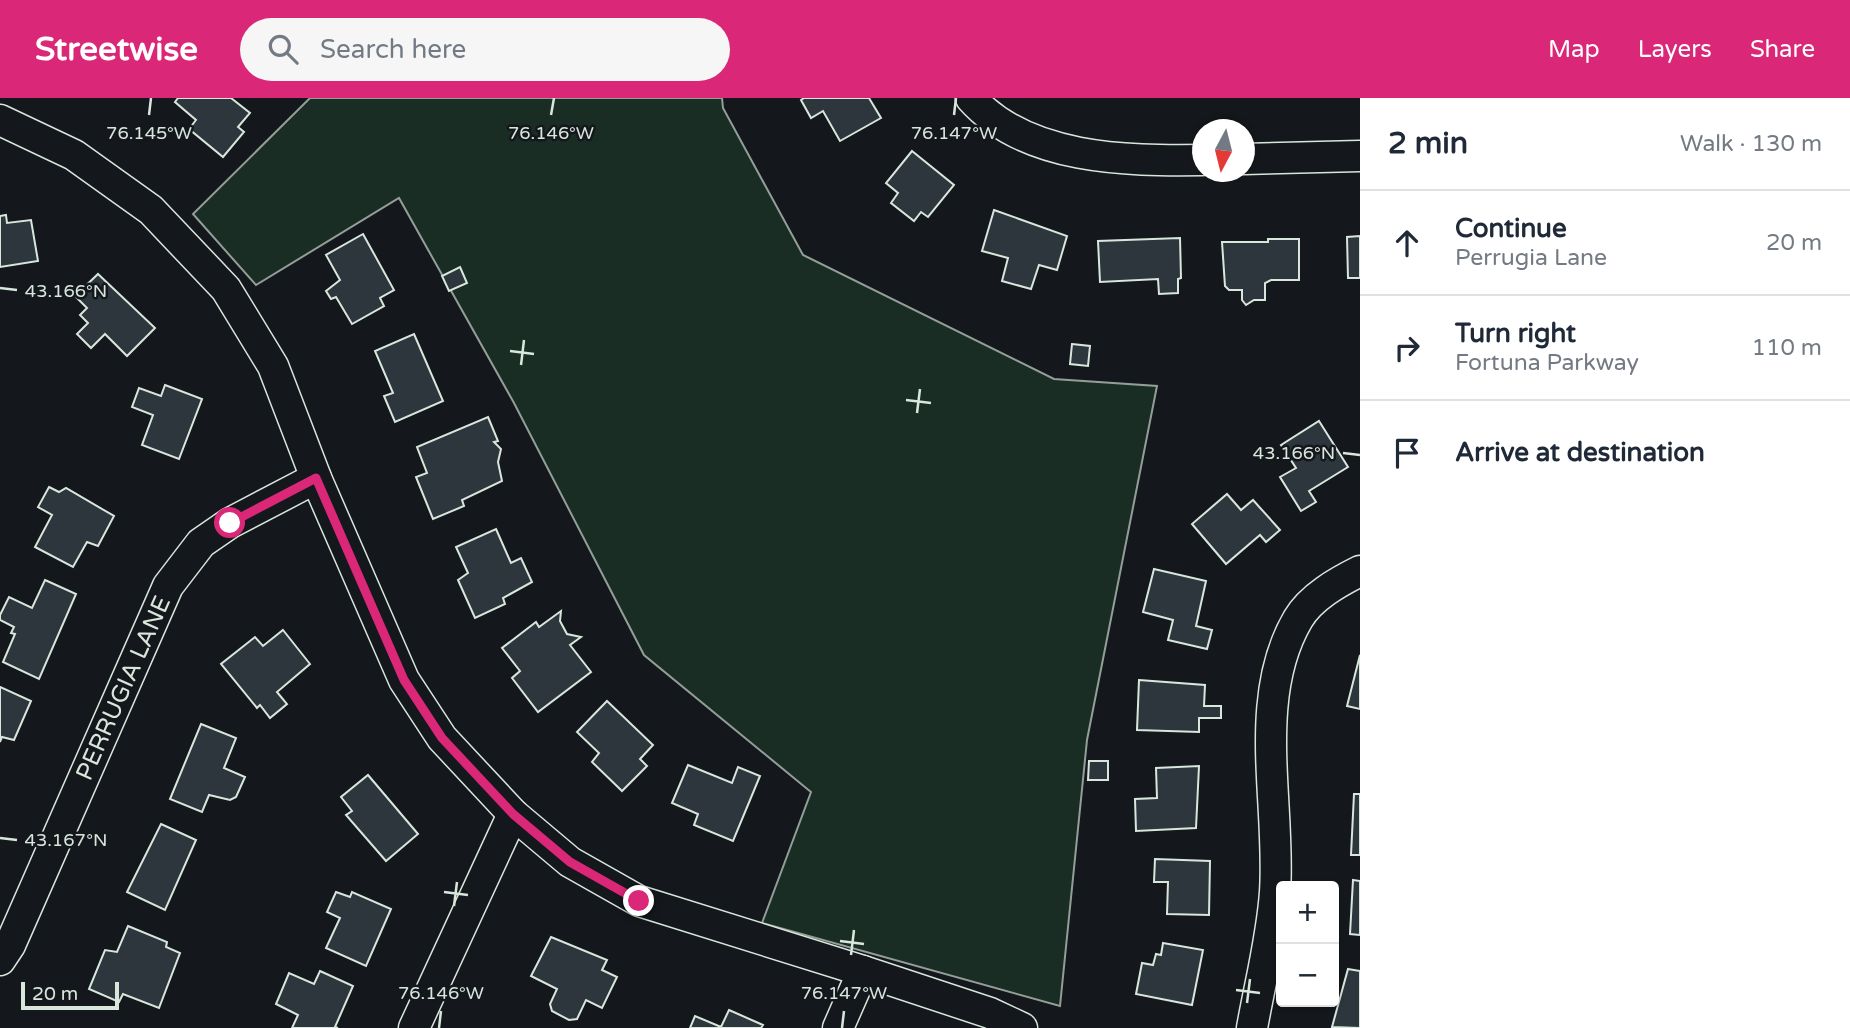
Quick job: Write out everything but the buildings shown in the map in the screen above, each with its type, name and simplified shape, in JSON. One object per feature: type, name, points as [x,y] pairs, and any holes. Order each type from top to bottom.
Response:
[{"type":"street","points":[[971,98],[980,108],[1029,138],[1094,156],[1154,161],[1192,160]]},
{"type":"street","points":[[0,120],[74,155],[151,210],[226,289],[273,366],[316,478],[404,680],[442,738],[513,814],[570,862],[639,901],[990,1013],[1022,1028]]},
{"type":"street","points":[[1255,159],[1360,156]]},
{"type":"street","name":"PERRUGIA LANE","points":[[0,960],[10,945],[168,586],[201,543],[230,523],[316,478]]},
{"type":"street","points":[[1252,1028],[1275,892],[1273,717],[1279,663],[1299,618],[1332,585],[1360,571]]},
{"type":"street","points":[[414,1028],[513,814]]},
{"type":"street","points":[[838,1028],[863,971]]},
{"type":"green space","points":[[310,98],[722,98],[723,108],[803,255],[1054,379],[1157,386],[1087,740],[1060,1006],[762,923],[811,792],[644,655],[514,403],[399,198],[256,285],[193,214]]},
{"type":"route","points":[[230,523],[316,478],[404,680],[442,738],[513,814],[570,862],[639,901]]}]
